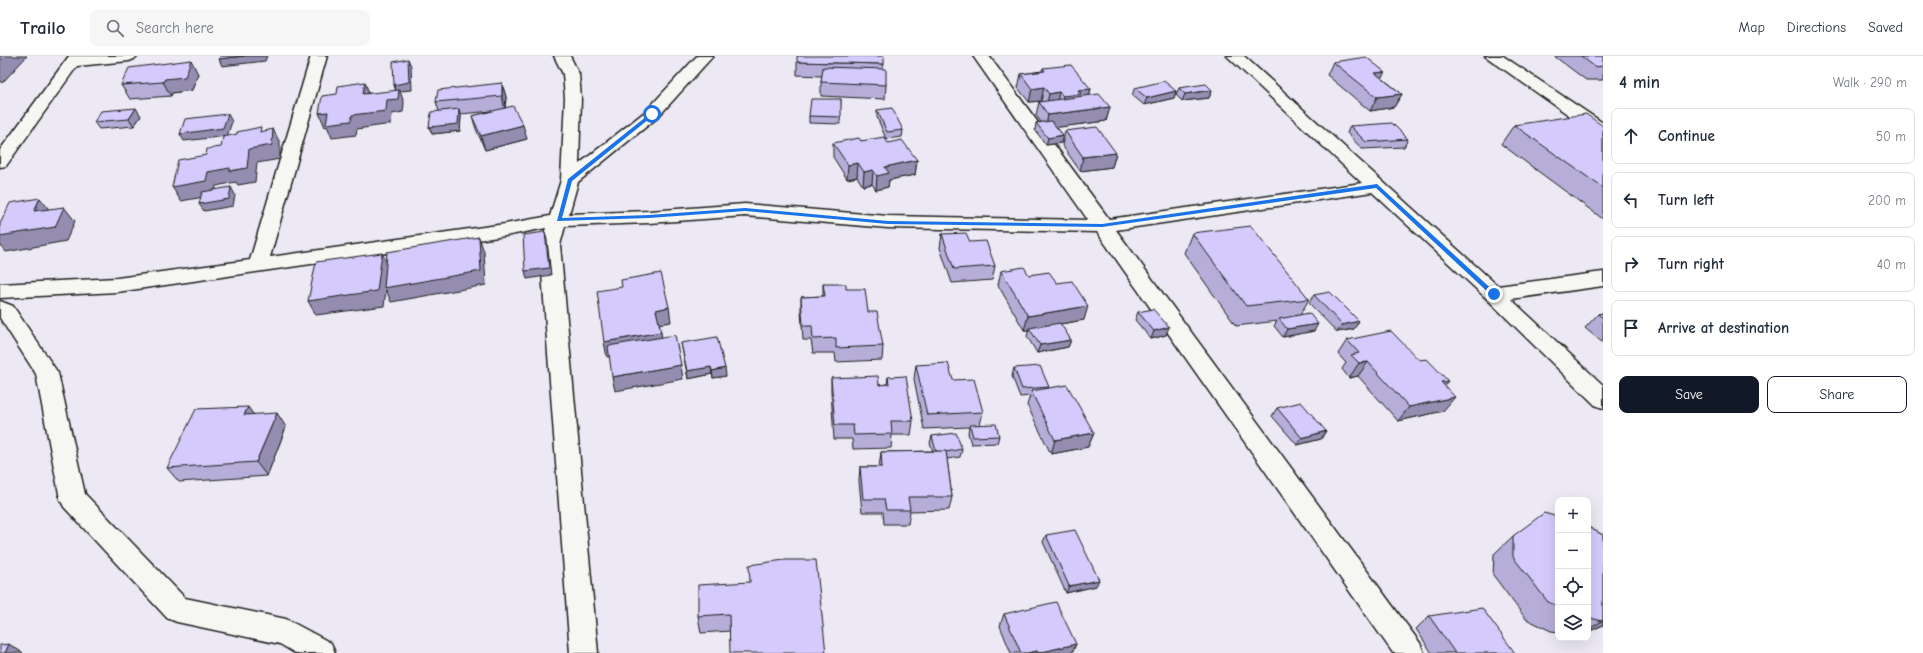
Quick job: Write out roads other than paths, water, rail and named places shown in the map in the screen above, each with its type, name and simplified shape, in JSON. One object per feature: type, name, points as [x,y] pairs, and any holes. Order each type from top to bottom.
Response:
[{"type":"street","points":[[0,162],[75,59],[129,56]]},
{"type":"street","points":[[258,265],[319,56]]},
{"type":"street","points":[[562,56],[570,74],[573,98],[570,180],[559,220],[550,245],[584,653]]},
{"type":"street","points":[[570,180],[652,114],[705,56]]},
{"type":"street","points":[[981,56],[1410,653]]},
{"type":"street","points":[[1235,56],[1494,294],[1603,399]]},
{"type":"street","points":[[1493,56],[1603,131]]},
{"type":"street","points":[[0,291],[117,285],[505,230],[559,220],[649,217],[745,210],[888,222],[1102,226],[1377,186]]},
{"type":"street","points":[[1494,294],[1603,278]]},
{"type":"street","points":[[0,308],[6,311],[47,373],[73,500],[177,609],[286,632],[321,653]]}]
